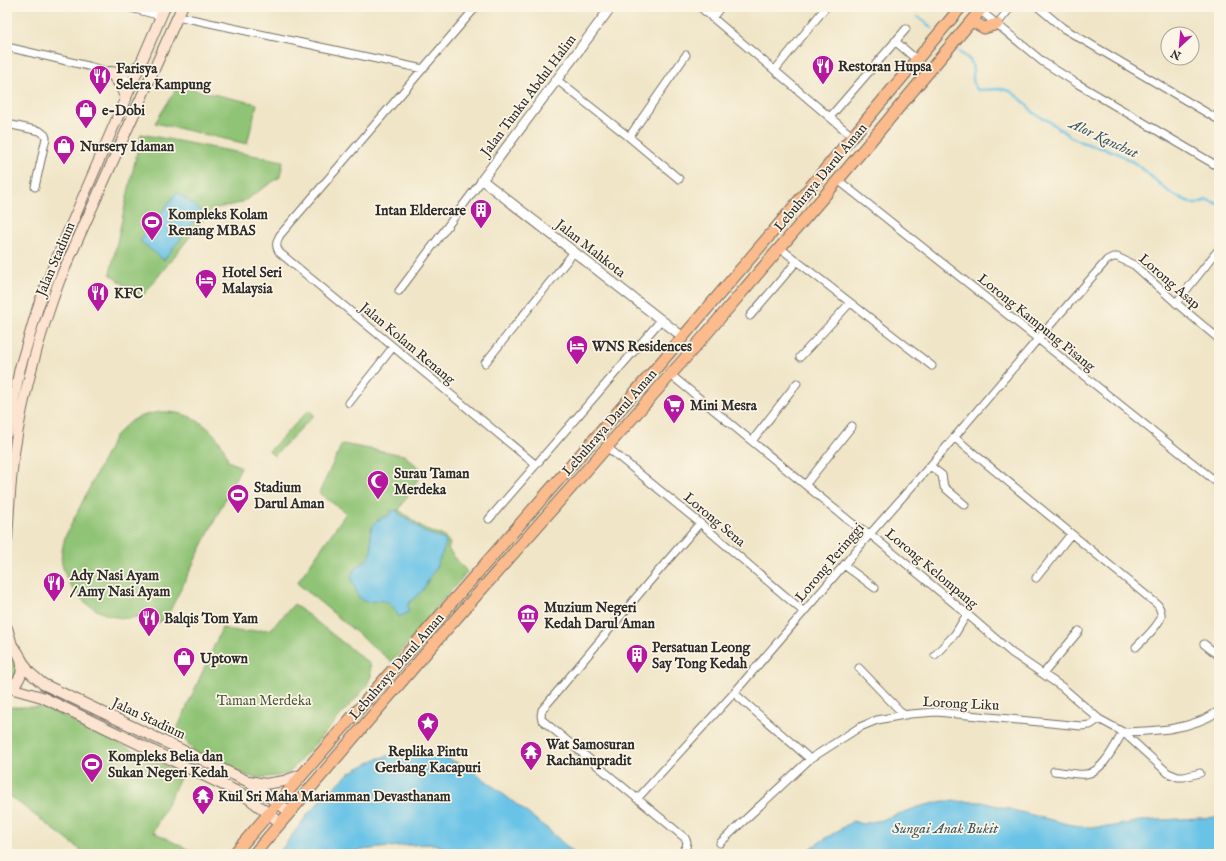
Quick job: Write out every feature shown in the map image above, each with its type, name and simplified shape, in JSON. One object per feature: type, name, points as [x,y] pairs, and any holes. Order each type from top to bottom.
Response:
[{"type":"main road","name":"Lebuhraya Darul Aman","points":[[234,854],[301,775],[683,337],[962,7]]},
{"type":"main road","name":"Lebuhraya Darul Aman","points":[[254,854],[438,639],[608,448],[780,248],[972,21],[979,8]]},
{"type":"main road","name":"Jalan Stadium","points":[[7,433],[20,368],[38,307],[56,260],[163,11]]},
{"type":"main road","name":"Jalan Stadium","points":[[7,539],[14,452],[30,375],[46,318],[60,279],[180,12]]},
{"type":"main road","points":[[972,21],[984,28],[997,24]]},
{"type":"main road","points":[[110,72],[123,73],[141,64]]},
{"type":"main road","points":[[110,72],[120,85],[126,99]]},
{"type":"main road","points":[[7,628],[9,644]]},
{"type":"main road","name":"Jalan Stadium","points":[[9,644],[18,651],[29,672],[43,684],[248,781],[290,812]]},
{"type":"main road","points":[[8,688],[16,682],[21,675],[21,658]]},
{"type":"main road","name":"Jalan Stadium","points":[[8,688],[42,697],[152,749],[244,795],[281,823]]},
{"type":"main road","points":[[248,781],[265,784],[284,781],[301,775]]},
{"type":"street","points":[[127,7],[163,11]]},
{"type":"street","points":[[180,12],[423,69],[476,7]]},
{"type":"street","name":"Jalan Tunku Abdul Halim","points":[[482,180],[611,7]]},
{"type":"street","points":[[700,7],[853,137]]},
{"type":"street","points":[[712,18],[721,7]]},
{"type":"street","points":[[775,70],[826,7]]},
{"type":"street","points":[[997,24],[1011,7]]},
{"type":"street","points":[[1038,7],[1064,28],[1219,120]]},
{"type":"street","points":[[979,8],[1043,62],[1219,167]]},
{"type":"street","points":[[830,117],[906,29]]},
{"type":"street","points":[[895,41],[917,60]]},
{"type":"street","points":[[7,47],[110,72],[146,88]]},
{"type":"street","points":[[629,137],[686,56]]},
{"type":"street","name":"Jalan Kolam Renang","points":[[423,69],[280,235],[277,240],[277,249],[280,254],[536,465]]},
{"type":"street","points":[[557,80],[679,179]]},
{"type":"street","points":[[7,124],[40,131],[45,135],[46,138],[35,187]]},
{"type":"street","points":[[399,291],[482,180]]},
{"type":"street","name":"Jalan Mahkota","points":[[482,180],[683,337]]},
{"type":"street","name":"Lorong Kampung Pisang","points":[[838,180],[1219,484]]},
{"type":"street","points":[[780,248],[932,366]]},
{"type":"street","points":[[1176,303],[1219,249]]},
{"type":"street","points":[[486,363],[574,252]]},
{"type":"street","name":"Lorong Asap","points":[[1038,339],[1098,268],[1113,257],[1122,259],[1134,265],[1219,339]]},
{"type":"street","points":[[750,316],[797,261]]},
{"type":"street","points":[[800,357],[850,303]]},
{"type":"street","points":[[489,519],[661,320]]},
{"type":"street","name":"Lorong Peringgi","points":[[637,799],[734,693],[870,534],[955,438],[1038,339]]},
{"type":"street","points":[[349,403],[393,347]]},
{"type":"street","name":"Lorong Kelompang","points":[[671,375],[853,524],[870,534],[1016,656],[1062,687],[1099,719],[1123,732],[1168,772],[1178,777],[1200,773]]},
{"type":"street","points":[[752,441],[797,383]]},
{"type":"street","points":[[806,484],[852,426]]},
{"type":"street","points":[[955,438],[1158,605],[1161,611],[1161,617],[1158,623],[1136,648]]},
{"type":"street","name":"Lorong Sena","points":[[608,448],[700,523],[804,612]]},
{"type":"street","points":[[930,466],[942,475],[942,483],[944,487],[965,505]]},
{"type":"street","points":[[681,854],[686,847],[687,842],[685,838],[542,720],[541,716],[542,710],[700,523]]},
{"type":"street","points":[[1036,578],[1071,534]]},
{"type":"street","points":[[844,565],[875,588]]},
{"type":"street","points":[[935,655],[955,634],[966,614]]},
{"type":"street","points":[[1043,674],[1079,631]]},
{"type":"street","points":[[1204,644],[1219,656]]},
{"type":"street","points":[[859,668],[904,715]]},
{"type":"street","points":[[734,693],[810,759]]},
{"type":"street","points":[[1054,771],[1085,774],[1092,772],[1103,763],[1123,732],[1179,728],[1208,718],[1219,711]]},
{"type":"street","name":"Lorong Liku","points":[[720,842],[810,759],[860,727],[877,720],[904,715],[937,712],[1081,726],[1090,725],[1099,719]]},
{"type":"green space","points":[[178,86],[257,104],[247,144],[155,123]]},
{"type":"green space","name":"Kompleks Kolam Renang MBAS","points":[[141,134],[283,161],[280,177],[241,203],[212,209],[141,298],[110,274]]},
{"type":"green space","points":[[309,410],[314,415],[274,456],[269,451]]},
{"type":"green space","points":[[160,412],[172,412],[184,415],[201,423],[216,436],[226,452],[228,461],[241,467],[166,619],[153,625],[150,613],[139,617],[120,618],[108,615],[87,604],[78,596],[71,586],[65,575],[61,557],[65,537],[115,436],[135,419]]},
{"type":"green space","points":[[342,444],[404,455],[423,471],[399,510],[429,531],[445,537],[450,544],[448,549],[467,572],[392,662],[297,583],[346,513],[319,493]]},
{"type":"green space","name":"Taman Merdeka","points":[[294,604],[370,664],[371,676],[366,687],[289,773],[278,776],[254,778],[195,753],[177,729],[222,628],[243,632],[271,629]]},
{"type":"green space","points":[[7,646],[12,650],[19,663],[15,678],[7,685]]},
{"type":"green space","name":"Kompleks Belia dan Sukan Negeri Kedah","points":[[7,707],[44,707],[182,774],[153,832],[197,854],[86,854],[7,794]]},
{"type":"water","points":[[177,192],[202,211],[164,260],[140,241]]},
{"type":"water","points":[[398,510],[398,513],[411,521],[424,532],[445,540],[446,544],[435,570],[423,590],[409,603],[409,612],[399,617],[393,607],[387,602],[365,602],[362,600],[358,595],[351,577],[354,569],[369,558],[371,551],[370,535],[372,527],[378,520],[391,514],[390,511]]},
{"type":"water","points":[[404,751],[449,759],[471,769],[549,830],[575,854],[458,854],[434,844],[362,850],[346,854],[278,854],[312,809],[349,773],[376,759]]},
{"type":"water","name":"Sungai Anak Bukit","points":[[943,801],[982,802],[1067,824],[1087,827],[1108,827],[1140,821],[1219,817],[1219,854],[998,854],[976,851],[952,854],[801,854],[853,821],[862,824],[881,820],[918,807]]},
{"type":"waterway","name":"Alor Kanchut","points":[[918,17],[932,28]]},
{"type":"waterway","name":"Alor Kanchut","points":[[959,52],[971,62],[973,69],[973,80],[975,87],[978,90],[1002,89],[1010,91],[1022,100],[1035,114],[1047,120],[1071,137],[1081,142],[1115,152],[1138,165],[1169,192],[1176,196],[1195,204],[1207,200],[1219,204]]},
{"type":"place","name":"Restoran Hupsa","points":[[823,86]]},
{"type":"place","name":"Farisya Selera Kampung","points":[[100,96]]},
{"type":"place","name":"e-Dobi","points":[[86,130]]},
{"type":"place","name":"Nursery Idaman","points":[[64,166]]},
{"type":"place","name":"Intan Eldercare","points":[[481,230]]},
{"type":"place","name":"Kompleks Kolam Renang MBAS","points":[[152,242]]},
{"type":"place","name":"Hotel Seri Malaysia","points":[[206,300]]},
{"type":"place","name":"KFC","points":[[98,312]]},
{"type":"place","name":"WNS Residences","points":[[577,366]]},
{"type":"place","name":"Mini Mesra","points":[[674,424]]},
{"type":"place","name":"Surau Taman Merdeka","points":[[378,500]]},
{"type":"place","name":"Stadium Darul Aman","points":[[238,514]]},
{"type":"place","name":"Ady Nasi Ayam / Amy Nasi Ayam","points":[[54,602]]},
{"type":"place","name":"Muzium Negeri Kedah Darul Aman","points":[[528,634]]},
{"type":"place","name":"Balqis Tom Yam","points":[[149,638]]},
{"type":"place","name":"Persatuan Leong Say Tong Kedah","points":[[637,674]]},
{"type":"place","name":"Uptown","points":[[184,678]]},
{"type":"place","name":"Replika Pintu Gerbang Kacapuri","points":[[428,742]]},
{"type":"place","name":"Wat Samosuran Rachanupradit","points":[[531,772]]},
{"type":"place","name":"Kompleks Belia dan Sukan Negeri Kedah","points":[[92,784]]},
{"type":"place","name":"Kuil Sri Maha Mariamman Devasthanam","points":[[203,816]]}]
